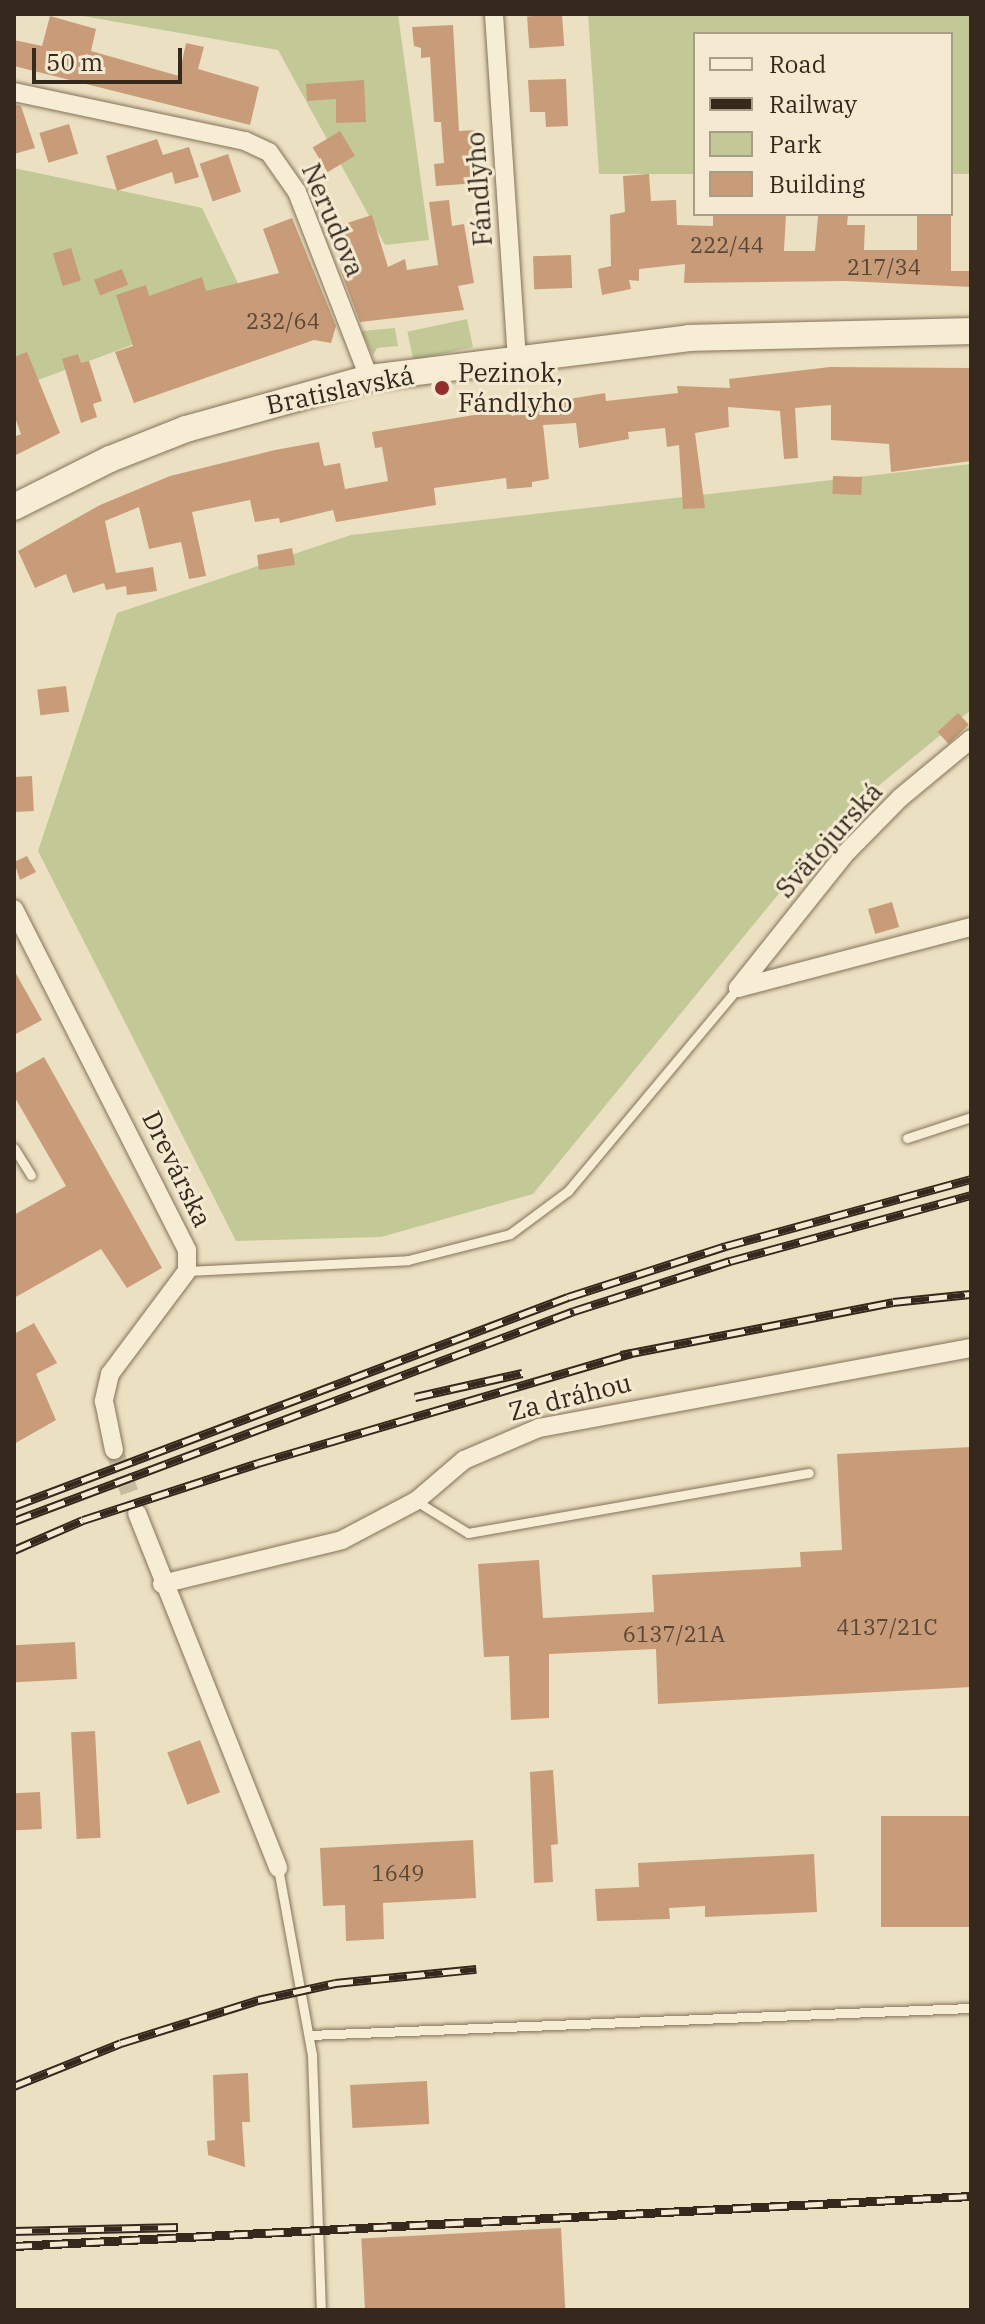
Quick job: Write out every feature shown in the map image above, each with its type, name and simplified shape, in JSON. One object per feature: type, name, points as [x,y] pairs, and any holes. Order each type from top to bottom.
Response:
[{"type":"main road","name":"Bratislavská","points":[[14,507],[110,459],[186,429],[369,378],[761,333],[971,331]]},
{"type":"street","name":"Fándlyho","points":[[494,14],[517,360]]},
{"type":"street","name":"Nerudova","points":[[14,92],[245,141],[269,152],[297,192],[369,378]]},
{"type":"street","name":"Svätojurská","points":[[738,988],[844,855],[900,798],[971,739]]},
{"type":"street","name":"Drevárska","points":[[14,909],[179,1227],[187,1271]]},
{"type":"street","points":[[738,988],[971,927]]},
{"type":"street","points":[[114,1450],[104,1401],[110,1374],[187,1271]]},
{"type":"street","name":"Za dráhou","points":[[162,1584],[342,1540],[416,1501],[464,1460],[539,1428],[971,1348]]},
{"type":"street","points":[[137,1513],[162,1584],[278,1868]]},
{"type":"lane","points":[[187,1271],[408,1260],[510,1234],[568,1191],[738,988]]},
{"type":"lane","points":[[907,1138],[971,1117]]},
{"type":"lane","points":[[14,1148],[31,1175]]},
{"type":"lane","points":[[416,1501],[468,1533],[809,1473]]},
{"type":"lane","points":[[278,1868],[309,2035],[321,2310]]},
{"type":"lane","points":[[309,2035],[971,2008]]},
{"type":"green space","points":[[71,14],[398,14],[429,240],[385,245],[278,50]]},
{"type":"green space","points":[[588,14],[971,14],[971,174],[953,174],[953,32],[693,32],[693,174],[599,174]]},
{"type":"green space","points":[[14,168],[202,208],[247,302],[14,389]]},
{"type":"green space","points":[[467,319],[473,347],[413,360],[407,332]]},
{"type":"green space","points":[[395,328],[398,346],[377,348],[373,355],[361,331]]},
{"type":"green space","points":[[971,464],[971,710],[844,814],[533,1194],[381,1237],[236,1241],[38,851],[117,613],[351,535]]},
{"type":"building","points":[[562,14],[564,46],[529,48],[527,16]]},
{"type":"building","points":[[50,16],[96,29],[91,51],[179,76],[186,43],[204,47],[198,69],[259,87],[250,125],[14,66],[14,40],[42,46]]},
{"type":"building","points":[[453,25],[459,131],[475,130],[478,183],[436,186],[434,164],[444,163],[441,122],[434,122],[430,57],[421,58],[421,48],[414,46],[412,27]]},
{"type":"building","points":[[566,79],[568,126],[546,127],[545,112],[530,112],[528,80]]},
{"type":"building","points":[[364,80],[366,122],[336,123],[336,99],[307,101],[306,84]]},
{"type":"building","points":[[14,104],[21,106],[35,148],[14,154]]},
{"type":"building","points":[[69,124],[78,154],[48,163],[39,133]]},
{"type":"building","points":[[340,131],[355,156],[328,172],[313,147]]},
{"type":"building","points":[[157,139],[163,155],[189,147],[199,177],[175,184],[172,172],[117,191],[106,156]]},
{"type":"building","points":[[228,154],[241,192],[213,202],[200,164]]},
{"type":"building","points":[[649,174],[651,201],[676,200],[677,225],[713,226],[713,216],[786,216],[784,251],[815,251],[818,216],[848,216],[847,225],[865,225],[864,250],[917,250],[917,216],[951,216],[951,271],[971,271],[971,287],[846,281],[684,283],[685,264],[639,269],[639,281],[629,280],[631,289],[602,295],[598,269],[611,266],[610,215],[625,212],[623,176]]},
{"type":"building","points":[[449,200],[452,226],[464,224],[474,283],[458,286],[464,310],[360,322],[340,269],[353,264],[341,225],[372,215],[388,267],[405,259],[407,270],[438,265],[429,202]]},
{"type":"building","points":[[292,218],[336,326],[331,343],[314,340],[134,403],[115,352],[133,346],[116,295],[146,285],[149,296],[202,277],[206,291],[279,273],[263,229]]},
{"type":"building","points":[[71,248],[81,281],[63,286],[53,254]]},
{"type":"building","points":[[571,255],[572,288],[534,289],[533,256]]},
{"type":"building","points":[[122,269],[128,285],[100,296],[94,280]]},
{"type":"building","points":[[27,352],[60,433],[14,456],[14,437],[21,434],[14,415],[14,357]]},
{"type":"building","points":[[78,354],[81,363],[89,361],[102,401],[93,404],[97,417],[81,423],[62,359]]},
{"type":"building","points":[[830,367],[971,368],[971,461],[891,472],[889,444],[831,440],[831,405],[795,408],[798,458],[784,459],[780,411],[728,407],[729,427],[695,433],[705,508],[683,509],[679,445],[667,447],[665,428],[628,432],[629,439],[579,448],[576,423],[543,425],[549,479],[532,482],[532,487],[507,489],[506,478],[434,488],[436,505],[336,522],[333,510],[280,523],[279,518],[255,522],[250,500],[192,512],[206,576],[189,579],[181,542],[149,549],[139,507],[105,521],[116,573],[153,567],[157,591],[127,595],[126,586],[106,590],[104,583],[73,593],[66,574],[35,588],[18,551],[100,505],[170,476],[275,450],[319,442],[324,466],[340,463],[345,489],[388,481],[382,447],[375,448],[372,432],[605,393],[606,401],[678,393],[677,386],[730,388],[729,379]]},
{"type":"building","points":[[833,476],[862,477],[861,495],[832,494]]},
{"type":"building","points":[[292,548],[295,565],[259,570],[257,555]]},
{"type":"building","points":[[66,686],[69,712],[40,715],[37,690]]},
{"type":"building","points":[[958,713],[969,725],[948,744],[938,732]]},
{"type":"building","points":[[32,776],[34,811],[16,812],[14,777]]},
{"type":"building","points":[[27,856],[36,872],[20,880],[14,862]]},
{"type":"building","points":[[892,902],[899,927],[875,934],[868,909]]},
{"type":"building","points":[[14,970],[42,1020],[14,1035]]},
{"type":"building","points":[[44,1057],[162,1268],[127,1288],[101,1249],[14,1298],[14,1215],[66,1186],[14,1096],[14,1074]]},
{"type":"building","points":[[34,1323],[57,1363],[36,1374],[56,1420],[14,1444],[14,1334]]},
{"type":"building","points":[[971,1447],[971,1687],[658,1704],[656,1649],[549,1654],[549,1718],[511,1720],[509,1656],[484,1657],[478,1564],[539,1560],[543,1618],[654,1612],[652,1575],[801,1567],[800,1552],[842,1550],[837,1454]]},
{"type":"building","points":[[75,1642],[77,1679],[16,1682],[14,1645]]},
{"type":"building","points":[[95,1731],[101,1838],[77,1839],[71,1732]]},
{"type":"building","points":[[200,1740],[220,1792],[187,1805],[167,1753]]},
{"type":"building","points":[[553,1770],[558,1844],[551,1845],[553,1882],[534,1883],[530,1772]]},
{"type":"building","points":[[40,1792],[42,1829],[16,1830],[14,1793]]},
{"type":"building","points":[[881,1816],[971,1816],[971,1927],[881,1927]]},
{"type":"building","points":[[473,1840],[476,1898],[383,1903],[384,1939],[346,1941],[345,1905],[323,1906],[320,1848]]},
{"type":"building","points":[[814,1854],[817,1912],[705,1917],[705,1906],[669,1908],[670,1919],[597,1921],[595,1889],[639,1887],[638,1863]]},
{"type":"building","points":[[248,2073],[250,2122],[242,2122],[245,2167],[208,2155],[207,2141],[215,2140],[213,2075]]},
{"type":"building","points":[[427,2081],[429,2124],[352,2128],[350,2085]]},
{"type":"building","points":[[561,2228],[565,2310],[365,2310],[361,2238]]},
{"type":"tunnel","points":[[114,1450],[137,1513]]},
{"type":"railway","points":[[14,1506],[568,1297],[726,1246],[971,1179]]},
{"type":"railway","points":[[14,1521],[574,1311],[730,1261],[971,1195]]},
{"type":"railway","points":[[621,1355],[893,1302],[971,1294]]},
{"type":"railway","points":[[14,1550],[83,1520],[258,1463],[632,1353]]},
{"type":"railway","points":[[415,1397],[522,1373]]},
{"type":"railway","points":[[14,2086],[121,2043],[258,2000],[335,1983],[476,1969]]},
{"type":"railway","points":[[14,2246],[971,2196]]},
{"type":"railway","points":[[14,2231],[178,2227]]},
{"type":"place","name":"Pezinok, Fándlyho","points":[[442,388]]}]
